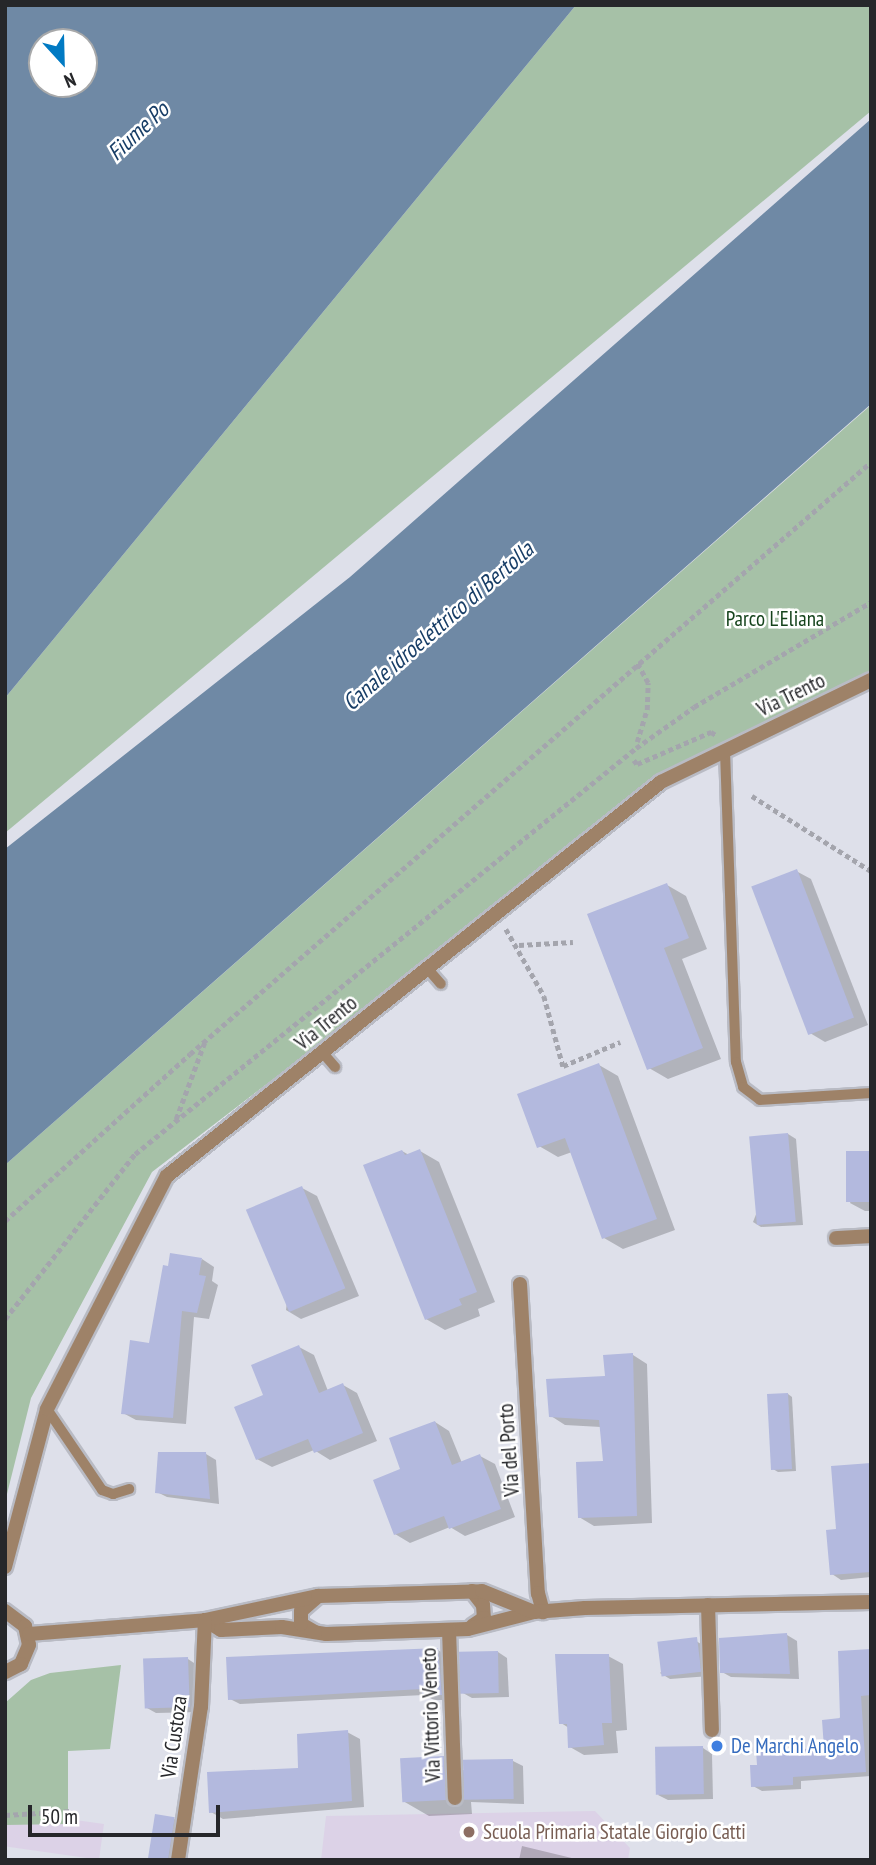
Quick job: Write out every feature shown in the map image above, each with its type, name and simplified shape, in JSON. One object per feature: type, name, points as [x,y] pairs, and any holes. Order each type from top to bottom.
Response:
[{"type":"street","name":"Via Trento","points":[[5,1567],[47,1409],[167,1177],[661,782],[871,680]]},
{"type":"street","points":[[836,1238],[871,1236]]},
{"type":"street","name":"Via del Porto","points":[[520,1284],[539,1612]]},
{"type":"street","points":[[468,1629],[484,1618],[483,1605],[472,1591]]},
{"type":"street","points":[[29,1634],[205,1620],[318,1596],[482,1591],[539,1612]]},
{"type":"street","points":[[315,1632],[301,1623],[301,1611],[318,1596]]},
{"type":"street","points":[[205,1620],[221,1630],[282,1627],[315,1632],[449,1630],[468,1629],[539,1612],[871,1602]]},
{"type":"street","points":[[708,1605],[712,1730]]},
{"type":"street","points":[[5,1611],[19,1619],[29,1634],[27,1655],[5,1672]]},
{"type":"street","name":"Via Custoza","points":[[178,1860],[201,1707],[205,1620]]},
{"type":"street","name":"Via Vittorio Veneto","points":[[449,1630],[455,1798]]},
{"type":"lane","points":[[725,751],[737,1062],[743,1087],[760,1100],[871,1093]]},
{"type":"lane","points":[[427,968],[441,984]]},
{"type":"lane","points":[[322,1052],[335,1068]]},
{"type":"lane","points":[[47,1409],[102,1490],[113,1494],[129,1489]]},
{"type":"path","points":[[5,1221],[205,1041],[871,462]]},
{"type":"path","points":[[5,1319],[135,1154],[636,748],[694,707],[871,602]]},
{"type":"path","points":[[637,663],[648,683],[647,710],[637,742]]},
{"type":"path","points":[[752,796],[871,871]]},
{"type":"path","points":[[495,915],[519,945],[544,996],[563,1066],[620,1042]]},
{"type":"path","points":[[519,945],[573,942]]},
{"type":"path","points":[[175,1122],[205,1041]]},
{"type":"path","points":[[5,1815],[72,1811]]},
{"type":"shaded area","points":[[6,1810],[104,1824],[99,1860],[5,1846]]},
{"type":"shaded area","name":"Scuola Primaria Statale Giorgio Catti","points":[[595,1811],[630,1848],[628,1860],[321,1860],[326,1816]]},
{"type":"green space","points":[[576,5],[871,5],[871,111],[5,833],[5,698]]},
{"type":"green space","name":"Parco L'Eliana","points":[[871,405],[871,678],[661,782],[152,1172],[31,1398],[5,1502],[5,1165]]},
{"type":"green space","points":[[121,1665],[110,1749],[68,1751],[68,1824],[5,1825],[5,1703],[31,1680],[50,1673]]},
{"type":"water","name":"Fiume Po","points":[[5,5],[576,5],[5,698]]},
{"type":"water","name":"Canale idroelettrico di Bertolla","points":[[871,119],[871,404],[5,1165],[5,849],[350,577]]},
{"type":"building","points":[[797,869],[854,1017],[808,1035],[751,887]]},
{"type":"building","points":[[667,883],[689,938],[664,948],[703,1048],[647,1070],[587,914]]},
{"type":"building","points":[[599,1063],[657,1219],[602,1239],[565,1138],[537,1148],[517,1094]]},
{"type":"building","points":[[788,1133],[796,1222],[757,1225],[749,1136]]},
{"type":"building","points":[[420,1149],[477,1292],[459,1299],[462,1305],[425,1320],[363,1165],[402,1150],[405,1155]]},
{"type":"building","points":[[846,1151],[871,1151],[871,1202],[846,1202]]},
{"type":"building","points":[[302,1186],[345,1288],[289,1312],[246,1210]]},
{"type":"building","points":[[170,1253],[202,1258],[199,1275],[206,1276],[197,1313],[182,1311],[173,1418],[121,1414],[130,1340],[149,1343],[163,1265],[168,1266]]},
{"type":"building","points":[[299,1345],[319,1393],[343,1383],[363,1433],[314,1453],[308,1439],[256,1460],[234,1407],[263,1395],[251,1365]]},
{"type":"building","points":[[633,1353],[637,1516],[578,1518],[576,1462],[603,1461],[599,1420],[549,1417],[546,1379],[605,1376],[603,1355]]},
{"type":"building","points":[[788,1393],[792,1469],[771,1470],[767,1394]]},
{"type":"building","points":[[435,1421],[452,1465],[480,1454],[501,1509],[449,1529],[444,1516],[394,1535],[373,1480],[400,1469],[389,1438]]},
{"type":"building","points":[[158,1452],[206,1452],[210,1499],[155,1493]]},
{"type":"building","points":[[871,1463],[871,1572],[830,1575],[826,1530],[836,1529],[831,1466]]},
{"type":"building","points":[[787,1633],[790,1674],[720,1673],[719,1638]]},
{"type":"building","points":[[697,1637],[701,1672],[662,1677],[657,1642]]},
{"type":"building","points":[[438,1648],[442,1695],[422,1695],[422,1689],[228,1700],[226,1657]]},
{"type":"building","points":[[871,1649],[871,1695],[861,1696],[866,1772],[793,1777],[793,1785],[751,1787],[750,1765],[757,1765],[756,1751],[824,1748],[822,1720],[840,1718],[838,1651]]},
{"type":"building","points":[[498,1651],[499,1693],[460,1694],[459,1652]]},
{"type":"building","points":[[555,1654],[609,1654],[612,1723],[602,1723],[604,1745],[568,1748],[567,1724],[559,1724]]},
{"type":"building","points":[[188,1657],[190,1707],[145,1709],[143,1659]]},
{"type":"building","points":[[348,1730],[352,1801],[209,1813],[207,1772],[298,1768],[297,1734]]},
{"type":"building","points":[[703,1746],[704,1794],[656,1795],[655,1747]]},
{"type":"building","points":[[444,1756],[446,1800],[402,1802],[400,1758]]},
{"type":"building","points":[[513,1759],[514,1799],[464,1800],[463,1760]]},
{"type":"building","points":[[155,1814],[175,1817],[168,1860],[148,1859]]},
{"type":"place","name":"De Marchi Angelo","points":[[717,1746]]},
{"type":"place","name":"Scuola Primaria Statale Giorgio Catti","points":[[469,1832]]}]
